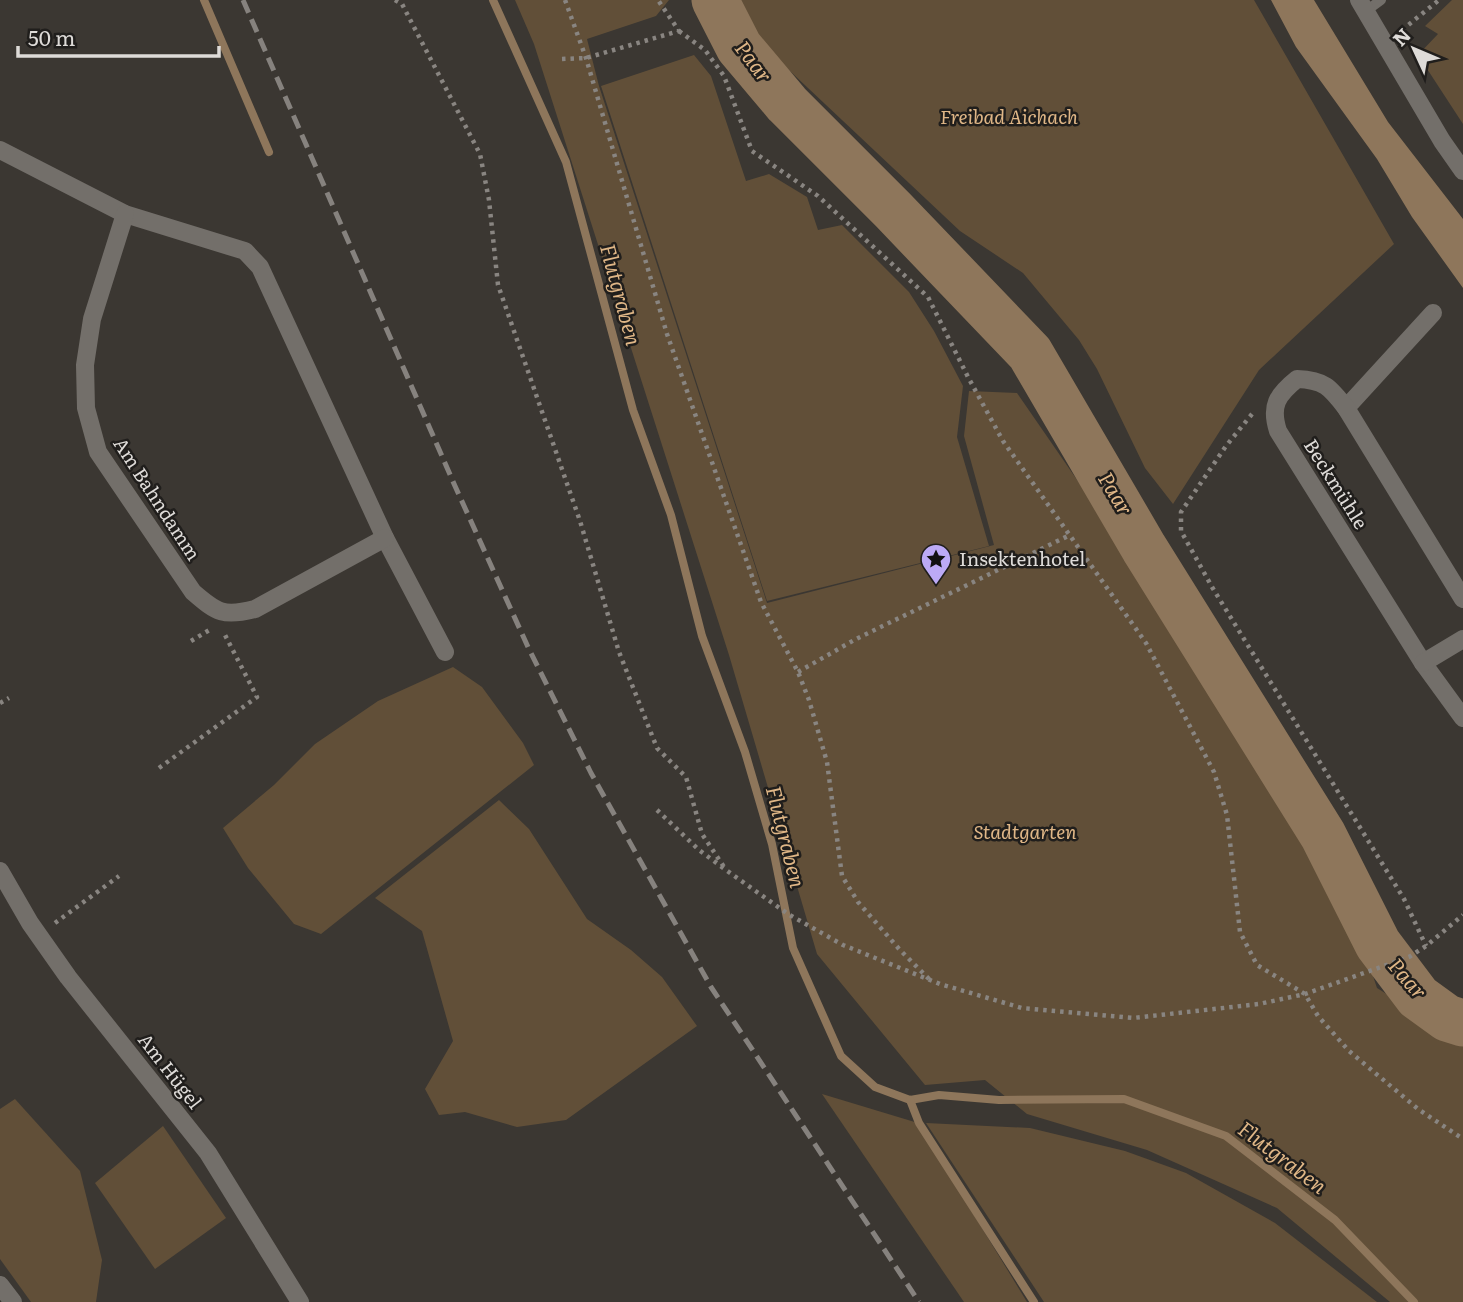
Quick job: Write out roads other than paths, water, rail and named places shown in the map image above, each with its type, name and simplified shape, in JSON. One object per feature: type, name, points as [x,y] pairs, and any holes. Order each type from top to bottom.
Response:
[{"type":"street","points":[[1362,6],[1442,141],[1463,171]]},
{"type":"street","points":[[0,150],[125,214],[245,251],[260,267],[385,538],[445,652]]},
{"type":"street","name":"Am Bahndamm","points":[[125,214],[92,319],[85,365],[86,408],[98,452],[193,592],[211,608],[233,615],[255,609],[385,538]]},
{"type":"street","points":[[1433,313],[1346,408],[1463,599]]},
{"type":"street","name":"Beckmühle","points":[[1346,408],[1331,388],[1314,379],[1297,379],[1282,390],[1273,416],[1278,431],[1423,663],[1463,718]]},
{"type":"street","points":[[1423,663],[1463,639]]},
{"type":"street","name":"Am Hügel","points":[[0,871],[38,935],[68,977],[208,1153],[300,1302]]},
{"type":"street","points":[[0,1285],[13,1302]]},
{"type":"lane","points":[[1362,6],[1381,0]]},
{"type":"waterway","points":[[204,0],[269,152]]},
{"type":"waterway","name":"Flutgraben","points":[[493,0],[566,162],[633,410],[671,515],[702,636],[745,752],[772,844],[793,948],[841,1056],[875,1087],[910,1100],[939,1095],[999,1100],[1124,1099],[1226,1136],[1335,1220],[1414,1302]]},
{"type":"waterway","name":"Paar","points":[[715,0],[739,47],[787,104],[1030,353],[1144,548],[1323,835],[1378,944],[1418,997],[1447,1018],[1463,1023]]},
{"type":"waterway","points":[[910,1100],[919,1123],[1034,1302]]},
{"type":"railway","points":[[243,0],[455,486],[528,647],[591,773],[711,987],[919,1302]]},
{"type":"place","name":"Insektenhotel","points":[[936,586]]},
{"type":"park label","name":"Freibad Aichach","points":[[1009,117]]},
{"type":"park label","name":"Stadtgarten","points":[[1025,832]]}]
